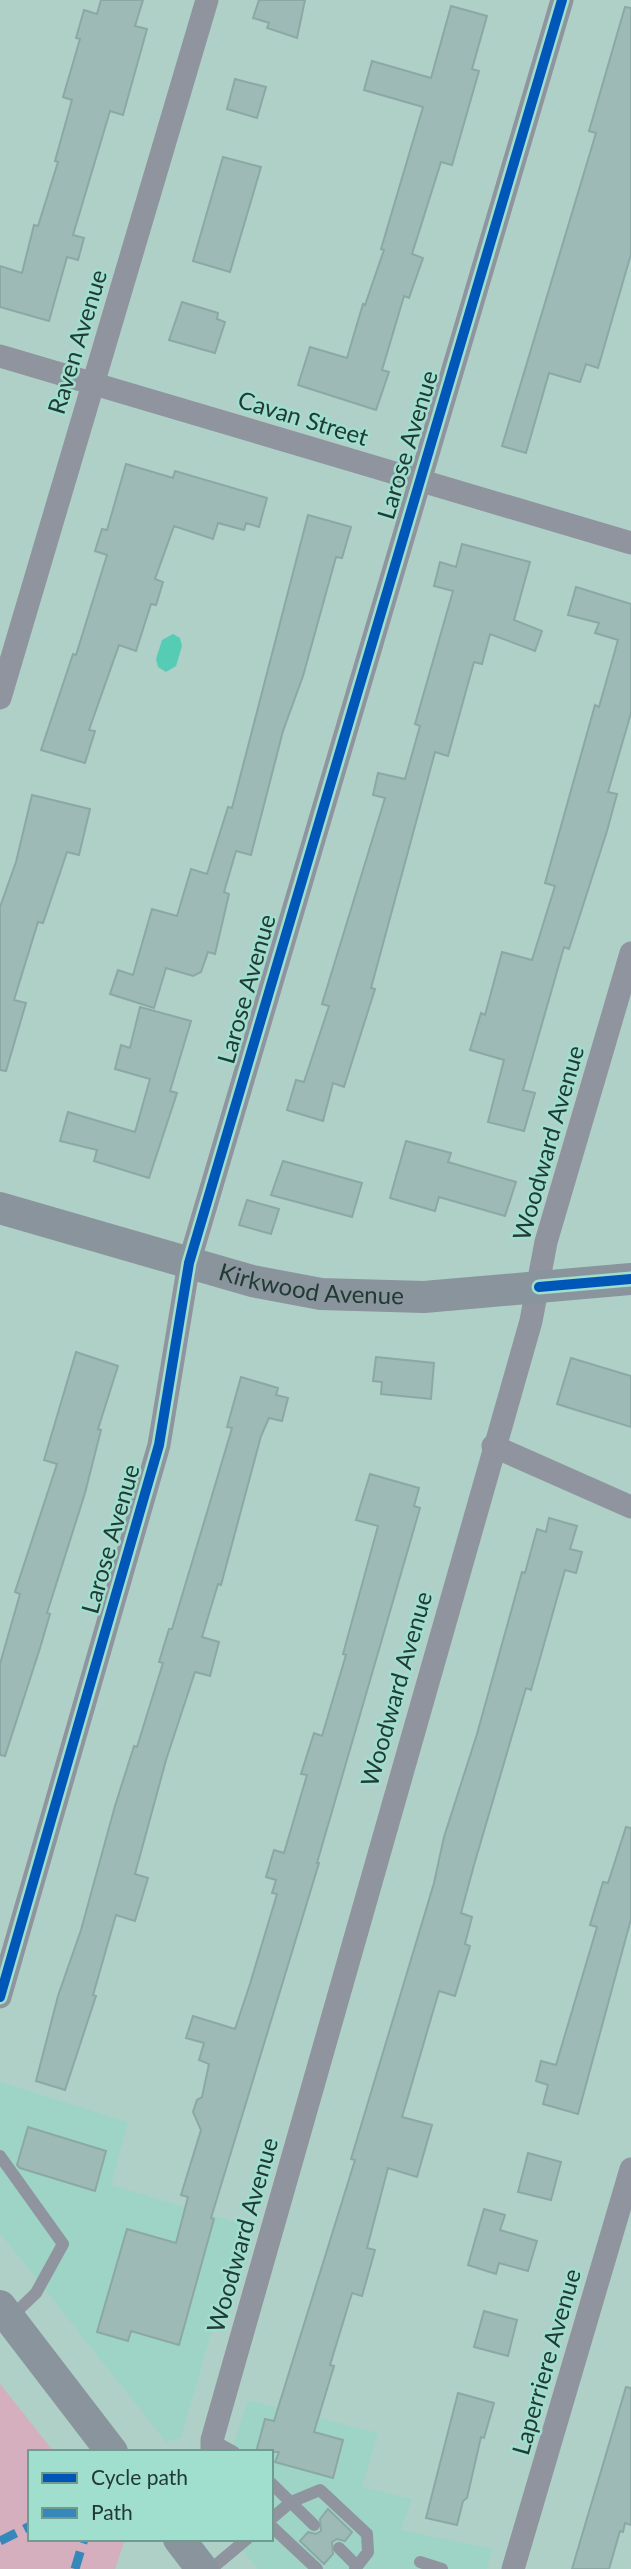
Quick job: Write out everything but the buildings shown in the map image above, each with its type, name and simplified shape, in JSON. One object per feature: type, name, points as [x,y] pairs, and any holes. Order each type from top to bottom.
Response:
[{"type":"main road","name":"Kirkwood Avenue","points":[[0,1208],[291,1290],[355,1297],[458,1295],[631,1279]]},
{"type":"main road","points":[[5,2312],[110,2450]]},
{"type":"street","name":"Raven Avenue","points":[[0,698],[207,0]]},
{"type":"street","name":"Larose Avenue","points":[[0,1997],[159,1445],[189,1263],[562,0]]},
{"type":"street","name":"Cavan Street","points":[[0,356],[631,543]]},
{"type":"street","name":"Woodward Avenue","points":[[207,2448],[493,1446],[511,1392],[539,1287],[546,1242],[631,953]]},
{"type":"street","points":[[493,1446],[631,1507]]},
{"type":"street","name":"Laperriere Avenue","points":[[513,2569],[631,2169]]},
{"type":"lane","points":[[0,2156],[62,2245],[36,2293],[5,2312]]},
{"type":"lane","points":[[273,2485],[314,2525]]},
{"type":"lane","points":[[273,2517],[290,2502],[320,2490],[367,2534],[368,2552],[356,2568],[339,2548]]},
{"type":"lane","points":[[273,2528],[317,2569]]},
{"type":"lane","points":[[197,2555],[241,2541]]},
{"type":"lane","points":[[420,2562],[442,2569]]},
{"type":"shaded area","points":[[173,634],[180,638],[182,646],[176,666],[166,672],[158,667],[156,659],[162,640]]},
{"type":"shaded area","points":[[0,2082],[128,2122],[111,2185],[242,2224],[181,2438],[166,2442],[0,2233]]},
{"type":"shaded area","points":[[0,2384],[52,2450],[28,2450],[28,2541],[124,2541],[115,2569],[0,2569]]},
{"type":"shaded area","points":[[248,2400],[378,2433],[362,2487],[412,2499],[401,2530],[493,2549],[487,2569],[257,2569],[236,2541],[273,2541],[273,2450],[232,2450]]},
{"type":"marked path","points":[[0,2541],[28,2527]]},
{"type":"marked path","points":[[75,2569],[83,2541]]},
{"type":"cycle path","points":[[0,1997],[159,1445],[189,1263],[562,0]]},
{"type":"cycle path","points":[[539,1287],[631,1279]]}]
